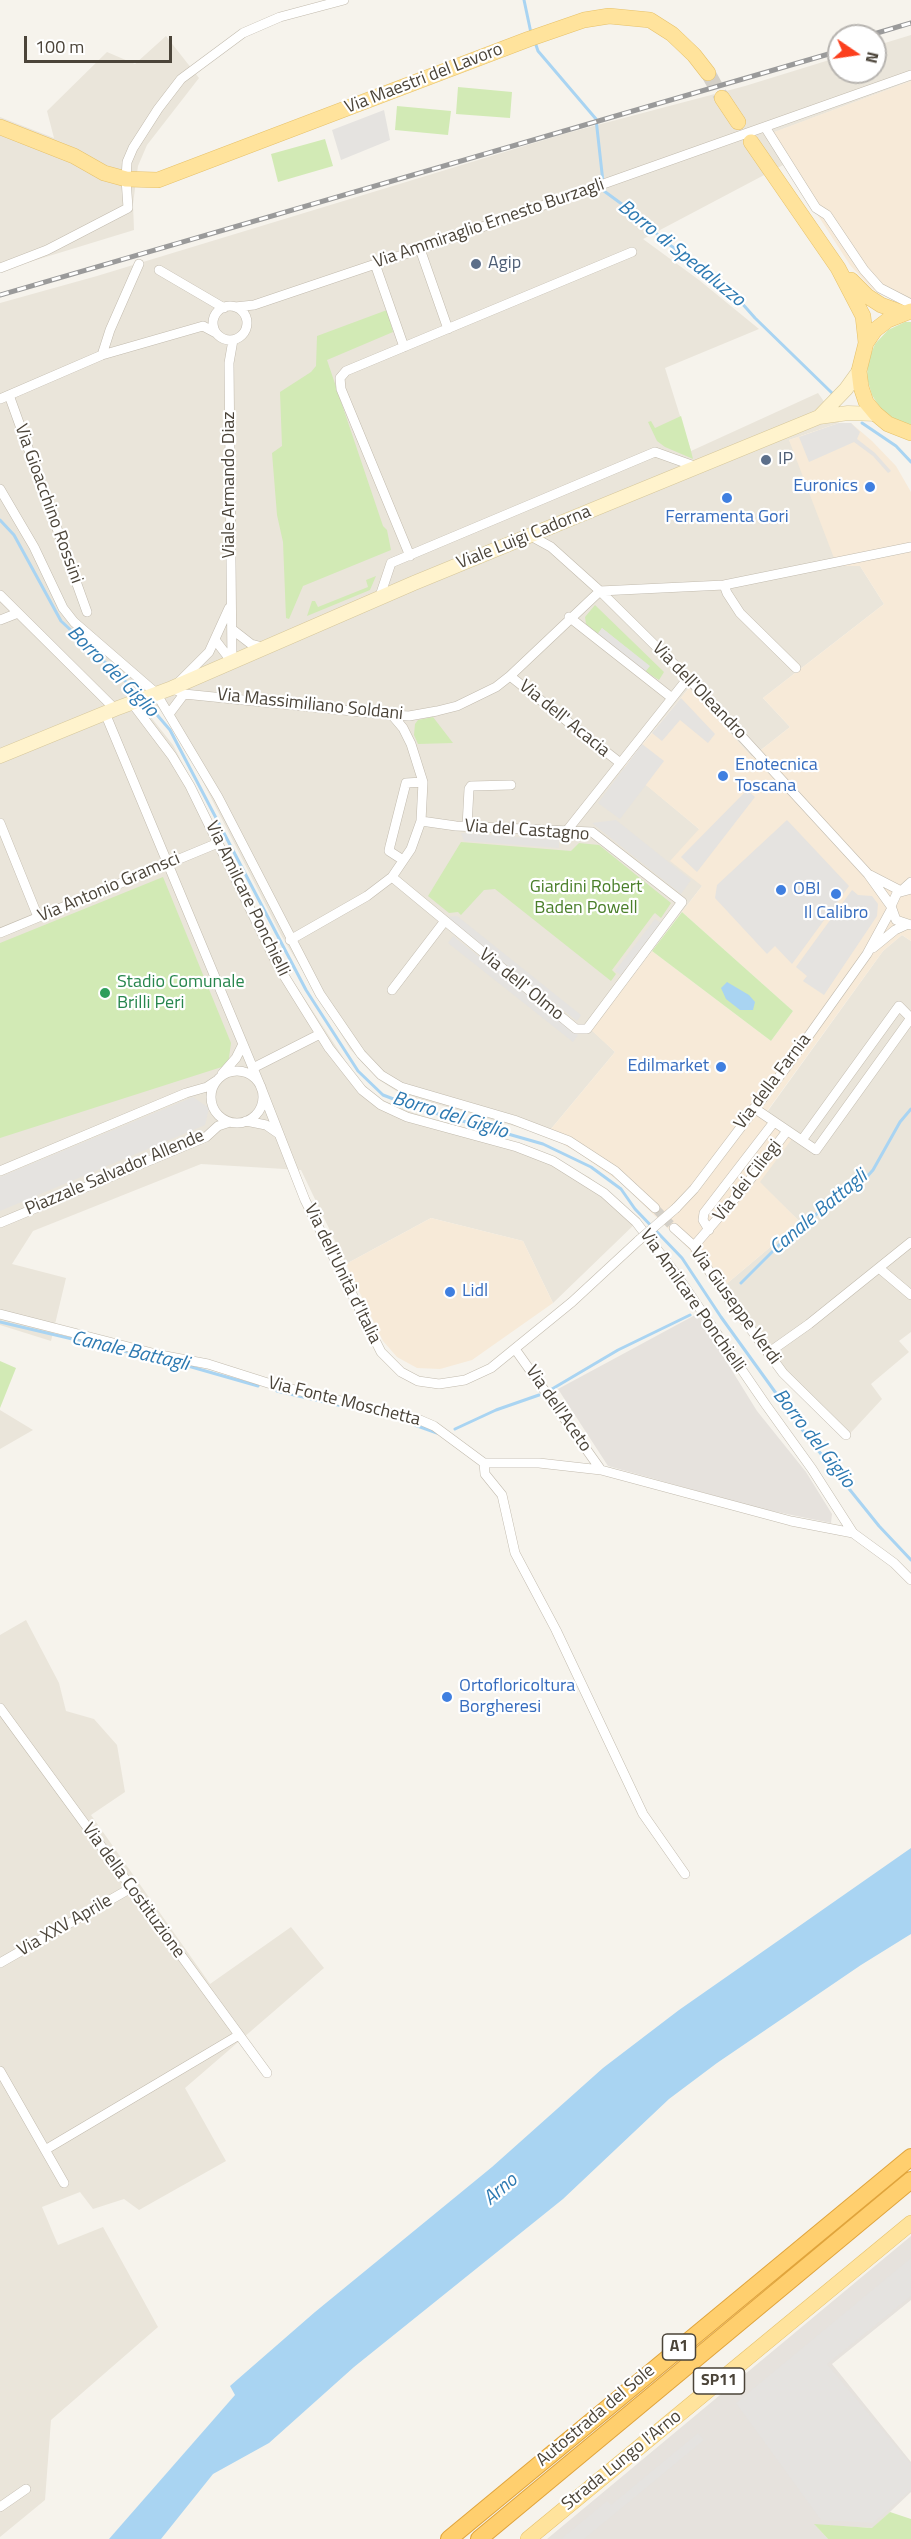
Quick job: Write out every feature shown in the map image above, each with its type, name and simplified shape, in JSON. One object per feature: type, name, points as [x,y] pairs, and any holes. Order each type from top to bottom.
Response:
[{"type":"highway","name":"Autostrada del Sole","points":[[449,2539],[911,2157]]},
{"type":"highway","name":"Autostrada del Sole","points":[[479,2539],[911,2180]]},
{"type":"main road","name":"Via Maestri del Lavoro","points":[[0,127],[74,156],[104,173],[126,179],[158,180],[584,20],[609,16],[650,20],[672,34],[694,55],[708,73]]},
{"type":"main road","points":[[722,98],[738,122]]},
{"type":"main road","points":[[751,142],[838,267],[863,316],[866,343],[859,371],[866,402],[888,424],[911,433]]},
{"type":"main road","points":[[838,267],[867,296],[890,309],[908,309]]},
{"type":"main road","points":[[866,343],[875,330],[908,309]]},
{"type":"main road","name":"Strada Lungo l'Arno","points":[[528,2539],[911,2223]]},
{"type":"street","points":[[0,268],[47,250],[128,208],[127,162],[133,148],[158,109],[181,79],[243,33],[280,17],[338,1]]},
{"type":"street","name":"Via Ammiraglio Ernesto Burzagli","points":[[224,308],[254,305],[271,300],[911,75]]},
{"type":"street","points":[[765,127],[816,208],[827,215],[864,270],[880,288],[908,309]]},
{"type":"street","points":[[420,249],[448,329]]},
{"type":"street","points":[[410,556],[341,389],[340,378],[346,371],[632,252]]},
{"type":"street","points":[[102,355],[110,330],[139,264]]},
{"type":"street","points":[[375,264],[404,347]]},
{"type":"street","points":[[159,270],[224,308],[214,319],[224,337]]},
{"type":"street","name":"Via Ammiraglio Ernesto Burzagli","points":[[224,337],[242,335],[255,313],[271,300]]},
{"type":"street","points":[[235,308],[244,314],[246,325]]},
{"type":"street","points":[[4,397],[102,355],[203,326],[224,337]]},
{"type":"street","name":"Viale Armando Diaz","points":[[224,337],[229,363],[232,662]]},
{"type":"street","name":"Viale Luigi Cadorna","points":[[819,417],[846,389],[859,371]]},
{"type":"street","name":"Via Gioacchino Rossini","points":[[4,397],[87,612]]},
{"type":"street","name":"Viale Luigi Cadorna","points":[[132,703],[156,693],[179,688],[232,662],[379,599],[819,417],[848,413],[876,414]]},
{"type":"street","points":[[379,599],[391,563],[655,452],[697,467]]},
{"type":"street","points":[[0,489],[30,539],[63,608],[74,622],[156,693],[218,797],[290,940],[320,994],[361,1054],[381,1075],[400,1087],[514,1120],[569,1141],[615,1171],[655,1208]]},
{"type":"street","points":[[551,547],[556,525]]},
{"type":"street","name":"Via dell'Oleandro","points":[[531,536],[551,547],[600,591],[688,678],[868,874],[891,908]]},
{"type":"street","points":[[600,591],[724,585],[911,547]]},
{"type":"street","points":[[724,585],[741,613],[796,668]]},
{"type":"street","name":"Via Massimiliano Soldani","points":[[179,688],[192,690],[202,695],[392,715],[414,715],[457,706],[496,687],[510,676],[600,591]]},
{"type":"street","points":[[0,595],[110,711]]},
{"type":"street","name":"Viale Armando Diaz","points":[[169,714],[179,688],[210,652],[230,606]]},
{"type":"street","points":[[0,620],[18,613]]},
{"type":"street","points":[[569,618],[672,698]]},
{"type":"street","points":[[233,630],[250,644],[266,648]]},
{"type":"street","points":[[216,641],[232,662]]},
{"type":"street","name":"Via dell' Acacia","points":[[510,676],[619,762]]},
{"type":"street","points":[[565,833],[619,762],[688,678]]},
{"type":"street","points":[[0,756],[132,703]]},
{"type":"street","name":"Via Amilcare Ponchielli","points":[[132,703],[172,756],[190,786],[266,946],[320,1034],[362,1090],[381,1105],[407,1117],[517,1147],[553,1161],[588,1181],[636,1222],[676,1274],[812,1469],[853,1533]]},
{"type":"street","name":"Via dell'Unità d'Italia","points":[[110,711],[167,863],[260,1085],[305,1200],[381,1352],[401,1372],[418,1381],[439,1384],[465,1380],[491,1368],[515,1349],[572,1302],[639,1240]]},
{"type":"street","points":[[290,940],[367,896],[392,877],[411,849],[421,821],[423,782],[419,764],[407,734],[392,715]]},
{"type":"street","points":[[407,734],[408,725],[414,715]]},
{"type":"street","points":[[403,860],[389,851],[406,783],[423,782]]},
{"type":"street","points":[[467,827],[471,786],[511,785]]},
{"type":"street","name":"Via del Castagno","points":[[421,821],[467,827],[565,833],[592,832],[682,902]]},
{"type":"street","points":[[0,823],[38,917]]},
{"type":"street","name":"Via Antonio Gramsci","points":[[0,933],[218,843]]},
{"type":"street","name":"Via dell'Oleandro","points":[[868,874],[906,890]]},
{"type":"street","name":"Via dell' Olmo","points":[[392,877],[576,1029],[587,1029],[682,902]]},
{"type":"street","name":"Via della Farnia","points":[[639,1240],[694,1189],[785,1069],[867,954],[891,908],[894,897],[906,890],[911,882]]},
{"type":"street","name":"Via della Farnia","points":[[891,908],[896,920],[909,925]]},
{"type":"street","points":[[392,990],[444,922]]},
{"type":"street","name":"Via della Farnia","points":[[867,954],[895,930],[909,925]]},
{"type":"street","points":[[754,1108],[816,1150],[911,1018],[899,1006],[802,1140]]},
{"type":"street","points":[[253,1068],[320,1034]]},
{"type":"street","points":[[0,1171],[186,1093],[207,1087],[219,1078],[236,1058],[243,1044]]},
{"type":"street","points":[[219,1078],[239,1070],[248,1073],[260,1085],[262,1102],[254,1116],[246,1121]]},
{"type":"street","name":"Piazzale Salvador Allende","points":[[219,1078],[210,1096],[212,1105],[222,1118],[230,1122]]},
{"type":"street","name":"Piazzale Salvador Allende","points":[[0,1223],[206,1137],[218,1126],[230,1122],[246,1121],[266,1125],[279,1134]]},
{"type":"street","name":"Via dei Ciliegi","points":[[709,1230],[703,1220],[704,1213],[774,1122]]},
{"type":"street","name":"Via dei Ciliegi","points":[[694,1246],[787,1131]]},
{"type":"street","name":"Via Giuseppe Verdi","points":[[674,1228],[694,1246],[714,1279],[783,1373],[846,1435]]},
{"type":"street","points":[[768,1353],[911,1242]]},
{"type":"street","points":[[879,1268],[911,1295]]},
{"type":"street","name":"Via Fonte Moschetta","points":[[0,1314],[160,1355],[208,1364],[271,1384],[344,1403],[411,1417],[434,1426],[484,1463]]},
{"type":"street","name":"Via dell'Aceto","points":[[515,1349],[601,1470]]},
{"type":"street","points":[[685,1874],[644,1814],[556,1630],[515,1553],[502,1495],[485,1474],[484,1463],[539,1463],[601,1470],[791,1521],[853,1533],[894,1563],[911,1580]]},
{"type":"street","name":"Via della Costituzione","points":[[0,1708],[267,2073]]},
{"type":"street","name":"Via XXV Aprile","points":[[0,1963],[131,1888]]},
{"type":"street","points":[[45,2150],[239,2035]]},
{"type":"street","points":[[0,2072],[64,2183]]},
{"type":"street","points":[[0,2507],[26,2488]]},
{"type":"shaded area","points":[[911,35],[911,81],[767,135],[785,164],[643,239],[699,280],[759,329],[665,368],[691,451],[818,393],[839,423],[789,440],[884,604],[763,698],[790,727],[752,757],[689,688],[624,766],[699,829],[702,886],[591,1029],[615,1052],[546,1135],[401,1094],[379,1080],[350,1049],[281,935],[178,733],[159,708],[150,716],[173,745],[217,829],[282,964],[356,1077],[378,1098],[414,1113],[525,1145],[589,1177],[640,1219],[553,1303],[523,1241],[431,1218],[346,1264],[301,1170],[201,1164],[33,1231],[12,1264],[66,1278],[51,1341],[0,1325],[0,303],[97,276],[567,133],[745,86],[827,61],[827,84],[887,84],[887,42]]},
{"type":"shaded area","points":[[166,36],[199,78],[147,145],[138,166],[133,204],[134,230],[0,271],[0,117],[54,138],[47,111],[107,52],[135,64]]},
{"type":"shaded area","points":[[911,81],[911,303],[893,300],[872,289],[850,265],[766,135]]},
{"type":"shaded area","points":[[384,110],[390,140],[341,160],[332,130]]},
{"type":"shaded area","points":[[839,423],[851,423],[872,441],[896,466],[911,492],[911,941],[902,935],[883,951],[762,1118],[792,1139],[760,1182],[800,1222],[717,1292],[689,1249],[620,1182],[577,1152],[546,1135],[615,1052],[591,1030],[652,951],[771,1041],[793,1011],[682,912],[702,886],[670,861],[699,829],[624,767],[689,688],[752,757],[790,727],[763,698],[884,604],[860,566],[837,566],[789,440]]},
{"type":"shaded area","points":[[839,423],[851,423],[860,432],[857,439],[875,453],[891,471],[888,473],[873,456],[854,442],[809,462],[799,437]]},
{"type":"shaded area","points":[[602,628],[650,666],[645,672],[596,636]]},
{"type":"shaded area","points":[[681,698],[715,734],[708,743],[680,720],[662,741],[652,733]]},
{"type":"shaded area","points":[[642,744],[664,761],[620,819],[598,803]]},
{"type":"shaded area","points":[[747,790],[755,797],[697,872],[681,857]]},
{"type":"shaded area","points":[[616,820],[691,880],[681,894],[592,823]]},
{"type":"shaded area","name":"OBI","points":[[787,820],[849,886],[792,964],[775,946],[767,954],[715,898],[717,885]]},
{"type":"shaded area","points":[[461,833],[559,840],[559,848],[464,841]]},
{"type":"shaded area","points":[[852,890],[858,895],[872,896],[878,904],[877,916],[824,995],[803,981],[807,976],[796,967]]},
{"type":"shaded area","points":[[457,916],[581,1015],[577,1021],[446,917]]},
{"type":"shaded area","points":[[655,919],[661,923],[621,975],[615,971]]},
{"type":"shaded area","points":[[902,935],[911,941],[911,1332],[899,1341],[909,1352],[871,1384],[882,1399],[845,1439],[781,1376],[717,1292],[800,1222],[759,1182],[762,1119],[883,951]]},
{"type":"shaded area","points":[[453,936],[578,1035],[573,1042],[448,943]]},
{"type":"shaded area","points":[[193,1097],[209,1108],[205,1125],[0,1211],[0,1177]]},
{"type":"shaded area","points":[[431,1218],[523,1241],[553,1303],[472,1360],[440,1369],[417,1368],[397,1357],[383,1341],[346,1264]]},
{"type":"shaded area","points":[[697,1314],[757,1411],[806,1472],[832,1514],[831,1523],[762,1509],[608,1466],[558,1389]]},
{"type":"shaded area","points":[[0,1410],[33,1430],[0,1449]]},
{"type":"shaded area","points":[[26,1620],[59,1683],[66,1711],[94,1719],[117,1745],[125,1792],[91,1815],[210,1984],[291,1927],[324,1968],[185,2088],[226,2161],[139,2210],[124,2199],[93,2209],[80,2192],[42,2207],[58,2245],[103,2227],[158,2327],[51,2420],[45,2500],[0,2537],[0,1635]]},
{"type":"shaded area","points":[[911,2236],[911,2300],[832,2364],[911,2462],[911,2492],[873,2528],[815,2525],[828,2539],[547,2539]]},
{"type":"shaded area","points":[[911,2258],[911,2296],[827,2364],[911,2464],[911,2490],[873,2523],[821,2520],[736,2403]]},
{"type":"shaded area","points":[[698,2433],[704,2440],[584,2539],[561,2539],[607,2501],[611,2505]]},
{"type":"green space","points":[[458,87],[512,92],[510,118],[456,114]]},
{"type":"green space","points":[[397,106],[451,111],[448,135],[395,130]]},
{"type":"green space","points":[[325,139],[333,166],[278,182],[271,154]]},
{"type":"green space","points":[[387,310],[393,332],[327,360],[383,526],[387,530],[391,550],[303,586],[289,619],[286,618],[283,542],[277,515],[272,453],[282,446],[280,392],[311,372],[316,366],[317,336]]},
{"type":"green space","points":[[905,322],[911,322],[911,425],[894,419],[880,408],[872,395],[867,378],[868,361],[875,344],[888,330]]},
{"type":"green space","points":[[681,416],[693,459],[657,441],[648,422],[651,421],[655,428]]},
{"type":"green space","points":[[376,576],[370,590],[307,616],[312,601],[315,601],[318,607],[368,587],[366,580]]},
{"type":"green space","points":[[595,605],[664,672],[659,680],[645,671],[649,666],[602,628],[598,634],[586,624],[585,617]]},
{"type":"green space","points":[[433,717],[453,743],[418,744],[414,735],[415,724],[418,720]]},
{"type":"green space","name":"Giardini Robert Baden Powell","points":[[461,842],[571,851],[579,843],[599,845],[671,903],[661,918],[655,913],[653,915],[612,970],[616,974],[611,981],[495,889],[484,890],[461,915],[458,912],[449,913],[428,896]]},
{"type":"green space","name":"Stadio Comunale Brilli Peri","points":[[163,877],[231,1043],[228,1065],[0,1138],[0,943]]},
{"type":"green space","points":[[682,912],[793,1011],[771,1041],[652,951]]},
{"type":"green space","points":[[0,1361],[16,1368],[0,1408]]},
{"type":"green space","points":[[890,2512],[911,2519],[911,2539],[828,2539],[814,2524],[872,2528]]},
{"type":"water","points":[[727,982],[749,995],[755,1002],[753,1010],[740,1010],[726,999],[721,988]]},
{"type":"water","name":"Arno","points":[[911,1848],[911,1934],[861,1965],[717,2063],[669,2099],[563,2199],[354,2367],[269,2443],[213,2474],[161,2539],[109,2539],[235,2395],[230,2386],[315,2312],[492,2167],[603,2068],[679,2010]]},
{"type":"waterway","name":"Borro di Spedaluzzo","points":[[524,0],[531,33]]},
{"type":"waterway","name":"Borro di Spedaluzzo","points":[[535,42],[538,51],[596,119],[604,191],[634,213],[667,243],[724,283],[755,318],[832,393]]},
{"type":"waterway","name":"Borro di Spedaluzzo","points":[[862,423],[896,446],[911,462]]},
{"type":"waterway","name":"Borro del Giglio","points":[[0,520],[14,535],[61,621],[139,694]]},
{"type":"waterway","name":"Borro del Giglio","points":[[146,702],[170,730],[306,990],[358,1071],[383,1095],[417,1108],[543,1144],[591,1167],[621,1189],[635,1209],[682,1258],[721,1317],[809,1439],[879,1526],[911,1560]]},
{"type":"waterway","name":"Canale Battagli","points":[[741,1283],[782,1242],[845,1191],[863,1181],[873,1170],[900,1122],[911,1109]]},
{"type":"waterway","name":"Canale Battagli","points":[[552,1389],[618,1350],[690,1315]]},
{"type":"waterway","name":"Canale Battagli","points":[[0,1322],[153,1358]]},
{"type":"waterway","name":"Canale Battagli","points":[[174,1362],[258,1386]]},
{"type":"waterway","name":"Canale Battagli","points":[[277,1391],[351,1408]]},
{"type":"waterway","name":"Canale Battagli","points":[[455,1429],[496,1410],[539,1395]]},
{"type":"waterway","name":"Canale Battagli","points":[[395,1418],[437,1433]]},
{"type":"tunnel","points":[[708,73],[722,98]]},
{"type":"tunnel","points":[[655,1208],[674,1228]]},
{"type":"railway","points":[[887,30],[911,23]]},
{"type":"railway","points":[[0,295],[827,54]]},
{"type":"place","name":"Agip","points":[[476,264]]},
{"type":"place","name":"IP","points":[[766,460]]},
{"type":"place","name":"Euronics","points":[[870,487]]},
{"type":"place","name":"Ferramenta Gori","points":[[727,498]]},
{"type":"place","name":"Enotecnica Toscana","points":[[723,776]]},
{"type":"place","name":"OBI","points":[[781,890]]},
{"type":"place","name":"Il Calibro","points":[[836,894]]},
{"type":"place","name":"Stadio Comunale Brilli Peri","points":[[105,993]]},
{"type":"place","name":"Edilmarket","points":[[721,1067]]},
{"type":"place","name":"Lidl","points":[[450,1292]]},
{"type":"place","name":"Ortofloricoltura Borgheresi","points":[[447,1697]]}]
